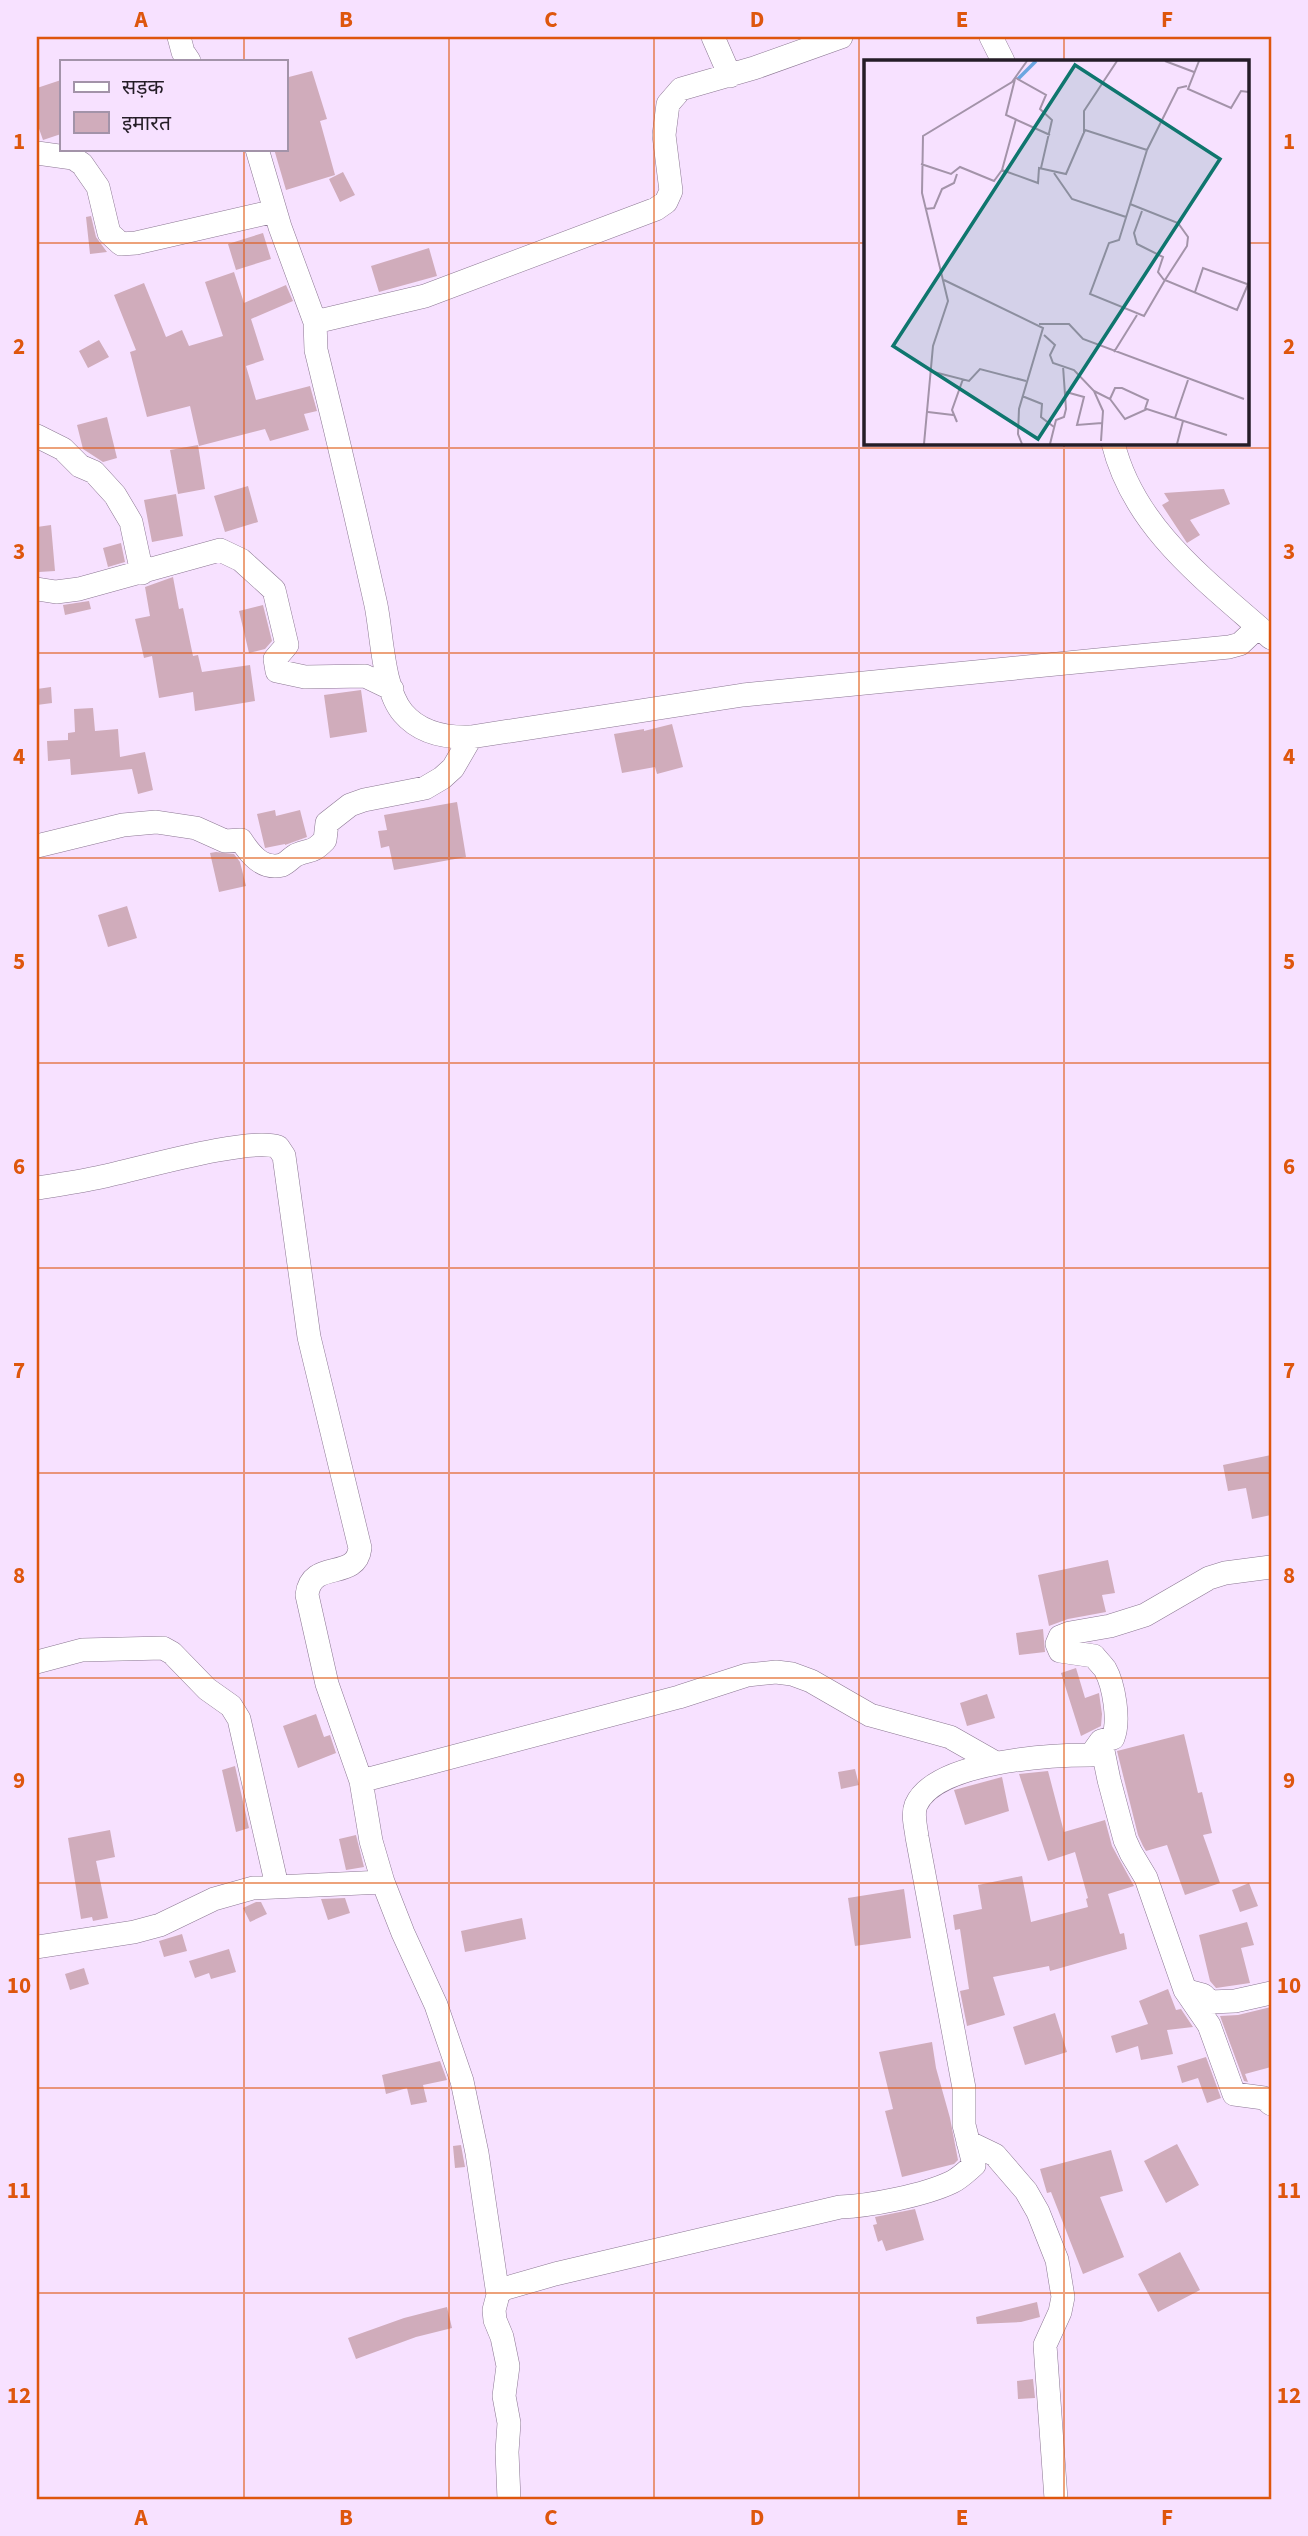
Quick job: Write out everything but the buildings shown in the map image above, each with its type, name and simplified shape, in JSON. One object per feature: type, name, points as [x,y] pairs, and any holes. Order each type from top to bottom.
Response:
[{"type":"street","points":[[179,37],[188,60]]},
{"type":"street","points":[[713,37],[730,76]]},
{"type":"street","points":[[315,322],[425,296],[656,209],[666,202],[671,191],[664,135],[668,104],[681,89],[730,76],[841,37]]},
{"type":"street","points":[[991,37],[1002,60]]},
{"type":"street","points":[[257,150],[275,211],[315,322],[316,350],[376,607],[391,689],[402,712],[425,730],[448,737],[471,737],[743,695],[1229,647],[1256,635],[1165,540],[1132,493],[1123,476],[1113,444]]},
{"type":"street","points":[[37,153],[73,158],[82,164],[98,187],[109,233],[121,244],[136,243],[275,211]]},
{"type":"street","points":[[37,436],[63,449],[80,466],[94,472],[115,495],[131,522],[142,573]]},
{"type":"street","points":[[37,589],[56,592],[79,589],[142,573],[213,550],[231,554],[274,590],[287,645],[275,659],[277,671],[305,677],[365,676],[391,689]]},
{"type":"street","points":[[37,846],[123,825],[156,822],[195,828],[225,841],[241,840],[253,858],[267,864],[281,865],[297,855],[314,852],[325,840],[327,823],[350,805],[425,788],[442,778],[453,768],[471,737]]},
{"type":"street","points":[[37,1188],[93,1179],[260,1143],[278,1147],[284,1156],[309,1337],[360,1548],[359,1557],[352,1564],[326,1572],[312,1580],[308,1585],[307,1595],[327,1684],[361,1781],[369,1832],[383,1882],[432,1995],[462,2081],[474,2134],[498,2295],[495,2320],[502,2337],[508,2366],[504,2396],[509,2423],[506,2452],[509,2499]]},
{"type":"street","points":[[498,2295],[503,2289],[515,2284],[555,2274],[840,2207],[862,2206],[931,2190],[955,2181],[974,2165],[963,2106],[964,2088],[917,1837],[915,1808],[925,1793],[943,1780],[994,1762],[1091,1755],[1101,1741],[1114,1738],[1116,1708],[1106,1670],[1094,1656],[1060,1651],[1057,1644],[1060,1637],[1145,1615],[1209,1578],[1271,1567]]},
{"type":"street","points":[[37,1662],[82,1650],[163,1648],[173,1653],[207,1689],[231,1706],[239,1719],[276,1886]]},
{"type":"street","points":[[361,1781],[679,1697],[747,1675],[776,1672],[811,1681],[870,1714],[950,1737],[994,1762]]},
{"type":"street","points":[[1101,1741],[1125,1840],[1146,1878],[1185,1990],[1209,2025],[1234,2094],[1264,2098],[1271,2104]]},
{"type":"street","points":[[37,1947],[134,1932],[160,1924],[237,1891],[276,1886],[383,1882]]},
{"type":"street","points":[[1185,1990],[1203,1995],[1210,2002],[1235,2001],[1271,1993]]},
{"type":"street","points":[[968,2142],[995,2155],[1021,2185],[1038,2212],[1057,2260],[1063,2297],[1060,2312],[1045,2345],[1056,2499]]}]
